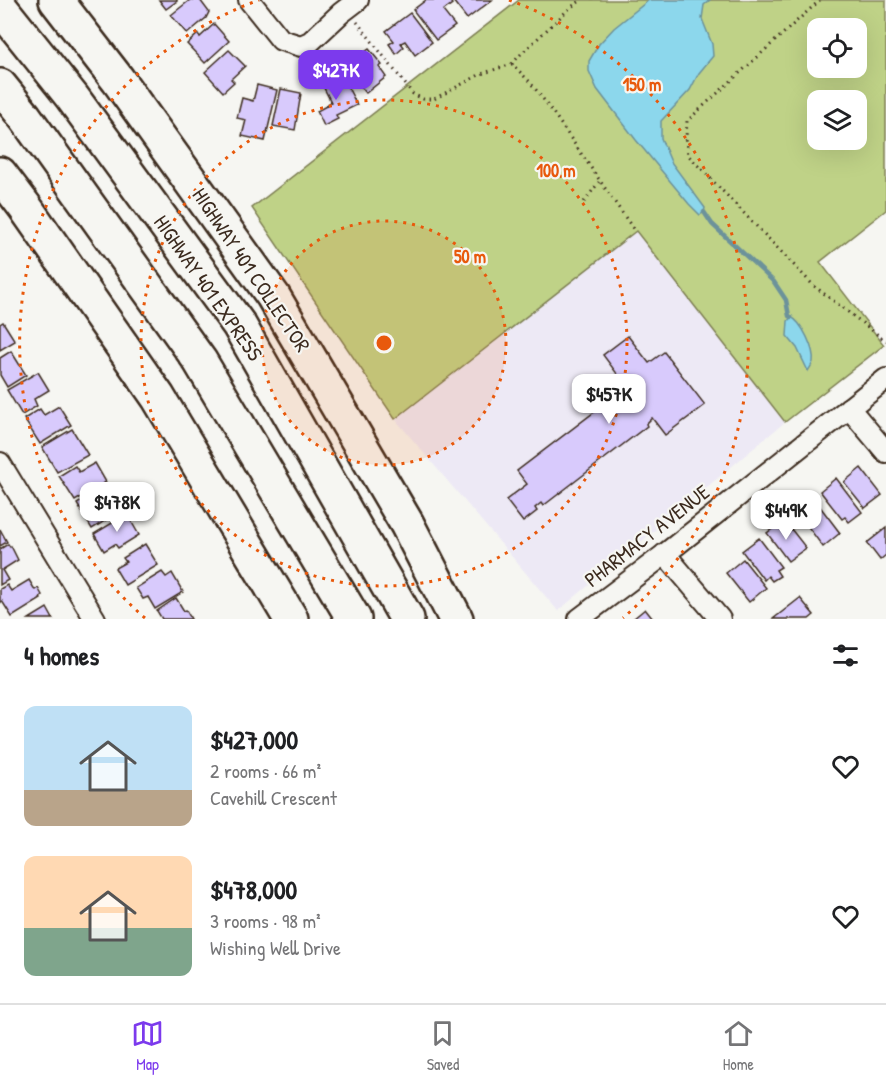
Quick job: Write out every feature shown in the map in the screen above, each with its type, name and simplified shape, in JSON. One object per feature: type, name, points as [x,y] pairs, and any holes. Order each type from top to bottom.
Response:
[{"type":"highway","name":"HIGHWAY 401 COLLECTOR","points":[[56,0],[118,80],[273,296],[406,524],[456,619]]},
{"type":"highway","name":"HIGHWAY 401 EXPRESS","points":[[0,7],[72,97],[239,325],[407,619]]},
{"type":"highway","points":[[0,86],[25,117],[200,361],[354,619]]},
{"type":"highway","points":[[0,174],[158,397],[291,619]]},
{"type":"highway","points":[[406,524],[473,619]]},
{"type":"street","points":[[249,0],[281,40],[301,45],[310,42],[352,4]]},
{"type":"street","name":"PHARMACY AVENUE","points":[[579,619],[886,380]]},
{"type":"street","points":[[849,408],[886,452]]},
{"type":"street","points":[[0,463],[95,619]]},
{"type":"street","points":[[665,554],[720,619]]},
{"type":"path","points":[[352,4],[413,94],[423,99],[434,99],[481,74],[513,64],[571,7],[582,0]]},
{"type":"path","points":[[820,0],[687,121],[688,155],[814,286],[886,341]]},
{"type":"path","points":[[513,64],[530,82],[634,230]]},
{"type":"path","points":[[584,202],[599,182]]},
{"type":"shaded area","points":[[636,231],[785,422],[558,611],[395,419]]},
{"type":"green space","points":[[519,0],[886,0],[886,210],[820,262],[884,345],[785,422],[636,231],[395,419],[252,208]]},
{"type":"water","points":[[649,0],[710,0],[704,5],[702,19],[712,44],[713,56],[699,73],[690,90],[661,121],[661,138],[671,162],[705,208],[700,215],[636,140],[597,89],[589,71],[589,61],[599,44],[614,28]]},
{"type":"water","points":[[791,317],[799,324],[810,344],[813,362],[808,371],[797,348],[787,336],[788,321]]},
{"type":"building","points":[[159,0],[177,0],[177,1],[166,9]]},
{"type":"building","points":[[190,0],[200,0],[209,12],[206,18],[187,34],[171,15]]},
{"type":"building","points":[[426,0],[449,0],[452,4],[443,11],[455,26],[436,40],[413,10]]},
{"type":"building","points":[[454,0],[492,0],[467,19]]},
{"type":"building","points":[[410,13],[432,42],[415,55],[405,41],[401,43],[404,47],[396,54],[389,44],[394,41],[386,31]]},
{"type":"building","points":[[214,24],[229,41],[205,63],[187,44],[198,34],[200,37]]},
{"type":"building","points":[[369,49],[382,65],[379,67],[386,77],[366,93],[345,67]]},
{"type":"building","points":[[229,50],[245,66],[231,79],[234,82],[223,92],[205,72]]},
{"type":"building","points":[[342,76],[357,105],[336,115],[338,119],[324,126],[317,111],[331,102],[323,86]]},
{"type":"building","points":[[257,85],[277,90],[265,141],[242,136],[246,120],[237,118],[242,98],[253,101]]},
{"type":"building","points":[[281,89],[301,93],[295,130],[273,126]]},
{"type":"building","points":[[3,322],[15,341],[0,350],[0,324]]},
{"type":"building","points":[[628,336],[649,363],[664,352],[705,405],[665,435],[652,418],[646,424],[647,426],[543,506],[541,503],[535,508],[537,511],[523,522],[506,500],[527,484],[517,471],[627,387],[603,355]]},
{"type":"building","points":[[11,351],[26,375],[7,387],[0,375],[0,358]]},
{"type":"building","points":[[38,372],[49,390],[34,399],[37,406],[22,415],[7,390]]},
{"type":"building","points":[[59,406],[71,425],[40,444],[24,419],[40,409],[44,415]]},
{"type":"building","points":[[72,429],[88,455],[57,472],[42,447]]},
{"type":"building","points":[[95,463],[106,482],[75,501],[59,476],[75,466],[79,472]]},
{"type":"building","points":[[861,468],[882,495],[865,508],[844,482]]},
{"type":"building","points":[[836,478],[862,512],[849,522],[845,517],[842,519],[820,491]]},
{"type":"building","points":[[111,492],[122,510],[92,529],[77,504],[93,494],[97,501]]},
{"type":"building","points":[[812,496],[840,533],[823,547],[795,509]]},
{"type":"building","points":[[127,514],[139,535],[118,548],[115,544],[104,551],[94,534]]},
{"type":"building","points":[[784,520],[806,548],[788,561],[767,533]]},
{"type":"building","points":[[886,528],[886,555],[880,560],[867,543]]},
{"type":"building","points":[[0,529],[7,542],[0,546]]},
{"type":"building","points":[[759,538],[781,567],[776,570],[780,576],[772,581],[768,576],[764,580],[742,551]]},
{"type":"building","points":[[8,544],[18,560],[2,570],[8,580],[0,585],[0,549]]},
{"type":"building","points":[[145,544],[158,565],[125,585],[115,568],[126,562],[123,558]]},
{"type":"building","points":[[743,559],[766,588],[749,602],[726,573]]},
{"type":"building","points":[[162,572],[166,577],[172,573],[183,592],[155,609],[148,597],[143,599],[136,588]]},
{"type":"building","points":[[29,580],[35,590],[38,588],[42,595],[41,599],[12,617],[2,601],[0,603],[0,589],[7,585],[11,591]]},
{"type":"building","points":[[176,598],[191,619],[162,619],[157,611]]},
{"type":"building","points":[[800,598],[814,615],[809,619],[773,619]]},
{"type":"building","points":[[47,608],[53,619],[29,619]]},
{"type":"building","points":[[645,609],[653,619],[633,619]]},
{"type":"waterway","points":[[704,212],[712,224],[774,282],[786,300],[791,317]]}]
